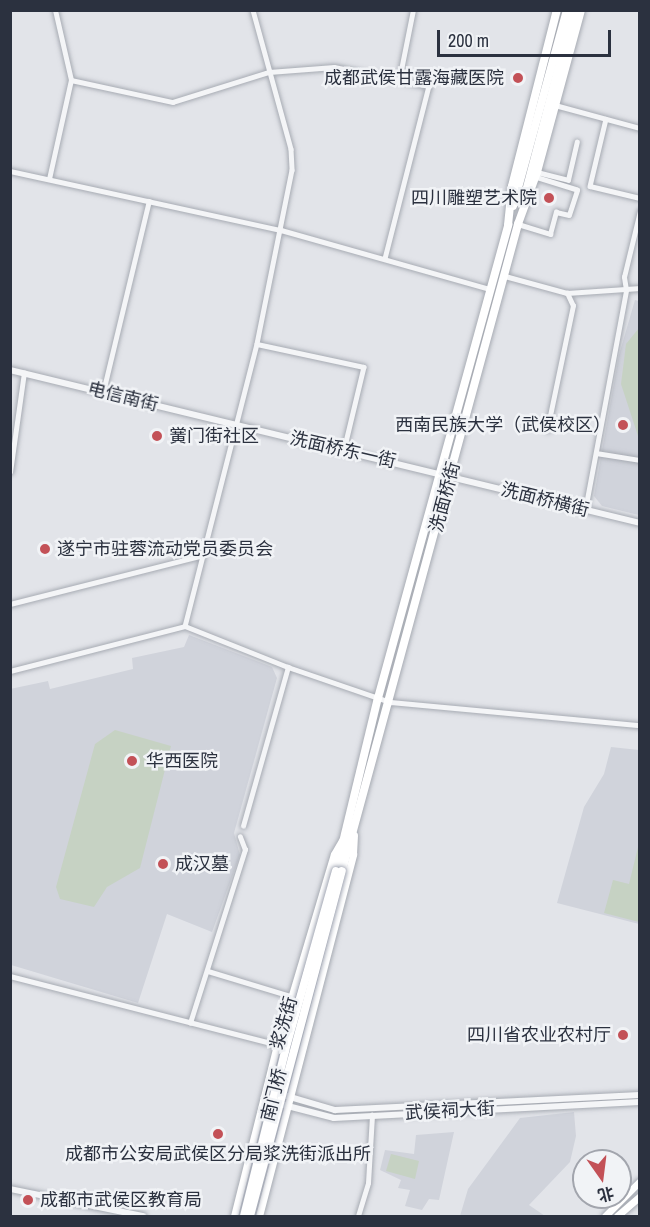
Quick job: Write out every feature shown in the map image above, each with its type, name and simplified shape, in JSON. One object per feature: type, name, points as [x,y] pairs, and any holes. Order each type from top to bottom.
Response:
[{"type":"main road","name":"洗面桥街","points":[[508,225],[512,186],[557,10]]},
{"type":"main road","points":[[533,170],[567,10]]},
{"type":"main road","points":[[533,170],[574,10]]},
{"type":"main road","name":"洗面桥街","points":[[390,702],[518,224],[555,105],[581,10]]},
{"type":"main road","name":"洗面桥街","points":[[378,698],[441,474],[489,289],[508,225],[533,170]]},
{"type":"main road","name":"浆洗街","points":[[259,1216],[353,854],[350,832],[378,698]]},
{"type":"main road","name":"浆洗街","points":[[339,871],[390,702]]},
{"type":"main road","name":"浆洗街","points":[[234,1216],[291,996],[334,854],[350,832]]},
{"type":"main road","name":"南门桥","points":[[244,1216],[285,1051],[339,871]]},
{"type":"main road","name":"南门桥","points":[[250,1216],[339,871]]},
{"type":"main road","points":[[605,1216],[639,1181]]},
{"type":"main road","points":[[617,1216],[639,1196]]},
{"type":"street","points":[[49,179],[71,80],[55,10]]},
{"type":"street","points":[[185,626],[257,344],[281,230],[292,159],[253,10]]},
{"type":"street","points":[[399,80],[413,10]]},
{"type":"street","points":[[71,80],[173,102],[269,72],[334,67],[429,86],[385,258]]},
{"type":"street","points":[[555,105],[639,128]]},
{"type":"street","points":[[606,119],[590,186],[639,198]]},
{"type":"street","points":[[533,170],[568,180],[577,142]]},
{"type":"street","points":[[518,224],[550,234],[556,212],[569,215],[577,190],[533,170]]},
{"type":"street","points":[[10,171],[281,230],[489,289]]},
{"type":"street","points":[[103,392],[149,201]]},
{"type":"street","points":[[585,510],[626,290],[624,277],[639,211]]},
{"type":"street","points":[[505,276],[567,293],[639,288]]},
{"type":"street","points":[[547,430],[573,306],[567,293]]},
{"type":"street","points":[[257,344],[364,367],[344,450]]},
{"type":"street","name":"电信南街","points":[[10,370],[235,424]]},
{"type":"street","points":[[10,472],[24,373]]},
{"type":"street","name":"洗面桥东一街","points":[[235,424],[450,477]]},
{"type":"street","points":[[596,453],[639,460]]},
{"type":"street","name":"洗面桥横街","points":[[450,477],[639,523]]},
{"type":"street","points":[[10,604],[203,555]]},
{"type":"street","points":[[10,671],[185,626],[288,667],[390,702],[487,714],[639,725]]},
{"type":"street","points":[[243,826],[288,667]]},
{"type":"street","points":[[190,1023],[245,850],[240,837]]},
{"type":"street","points":[[208,971],[291,996]]},
{"type":"street","points":[[10,976],[301,1052]]},
{"type":"street","name":"武侯祠大街","points":[[266,1090],[335,1110],[639,1095]]},
{"type":"street","name":"武侯祠大街","points":[[264,1099],[334,1118],[639,1102]]},
{"type":"street","points":[[358,1216],[368,1183],[372,1115]]},
{"type":"street","points":[[10,1189],[139,1216]]},
{"type":"shaded area","name":"西南民族大学（武侯校区）","points":[[635,300],[639,301],[639,515],[602,506],[594,496],[619,355]]},
{"type":"shaded area","name":"华西医院","points":[[189,635],[272,667],[277,678],[234,833],[240,855],[212,932],[167,914],[138,1003],[11,965],[10,689],[48,681],[50,689],[133,669],[132,658],[184,647]]},
{"type":"shaded area","points":[[611,747],[639,750],[639,924],[557,903],[584,807],[604,774]]},
{"type":"shaded area","points":[[574,1112],[576,1136],[570,1162],[529,1205],[545,1216],[460,1216],[468,1189],[520,1118]]},
{"type":"shaded area","points":[[454,1132],[439,1200],[429,1199],[422,1210],[405,1206],[410,1190],[398,1188],[401,1180],[380,1170],[385,1150],[414,1154],[416,1135]]},
{"type":"green space","points":[[639,328],[639,439],[621,384],[626,344]]},
{"type":"green space","points":[[115,730],[171,746],[140,868],[107,887],[94,907],[60,899],[56,887],[95,744]]},
{"type":"green space","points":[[639,843],[640,922],[604,913],[613,880],[629,884]]},
{"type":"green space","points":[[391,1154],[419,1161],[415,1179],[386,1171]]},
{"type":"place","name":"成都武侯甘露海藏医院","points":[[518,78]]},
{"type":"place","name":"四川雕塑艺术院","points":[[549,198]]},
{"type":"place","name":"西南民族大学（武侯校区）","points":[[623,425]]},
{"type":"place","name":"黉门街社区","points":[[157,436]]},
{"type":"place","name":"遂宁市驻蓉流动党员委员会","points":[[45,549]]},
{"type":"place","name":"华西医院","points":[[132,761]]},
{"type":"place","name":"成汉墓","points":[[163,864]]},
{"type":"place","name":"四川省农业农村厅","points":[[623,1035]]},
{"type":"place","name":"成都市公安局武侯区分局浆洗街派出所","points":[[218,1134]]},
{"type":"place","name":"成都市武侯区教育局","points":[[28,1200]]}]
